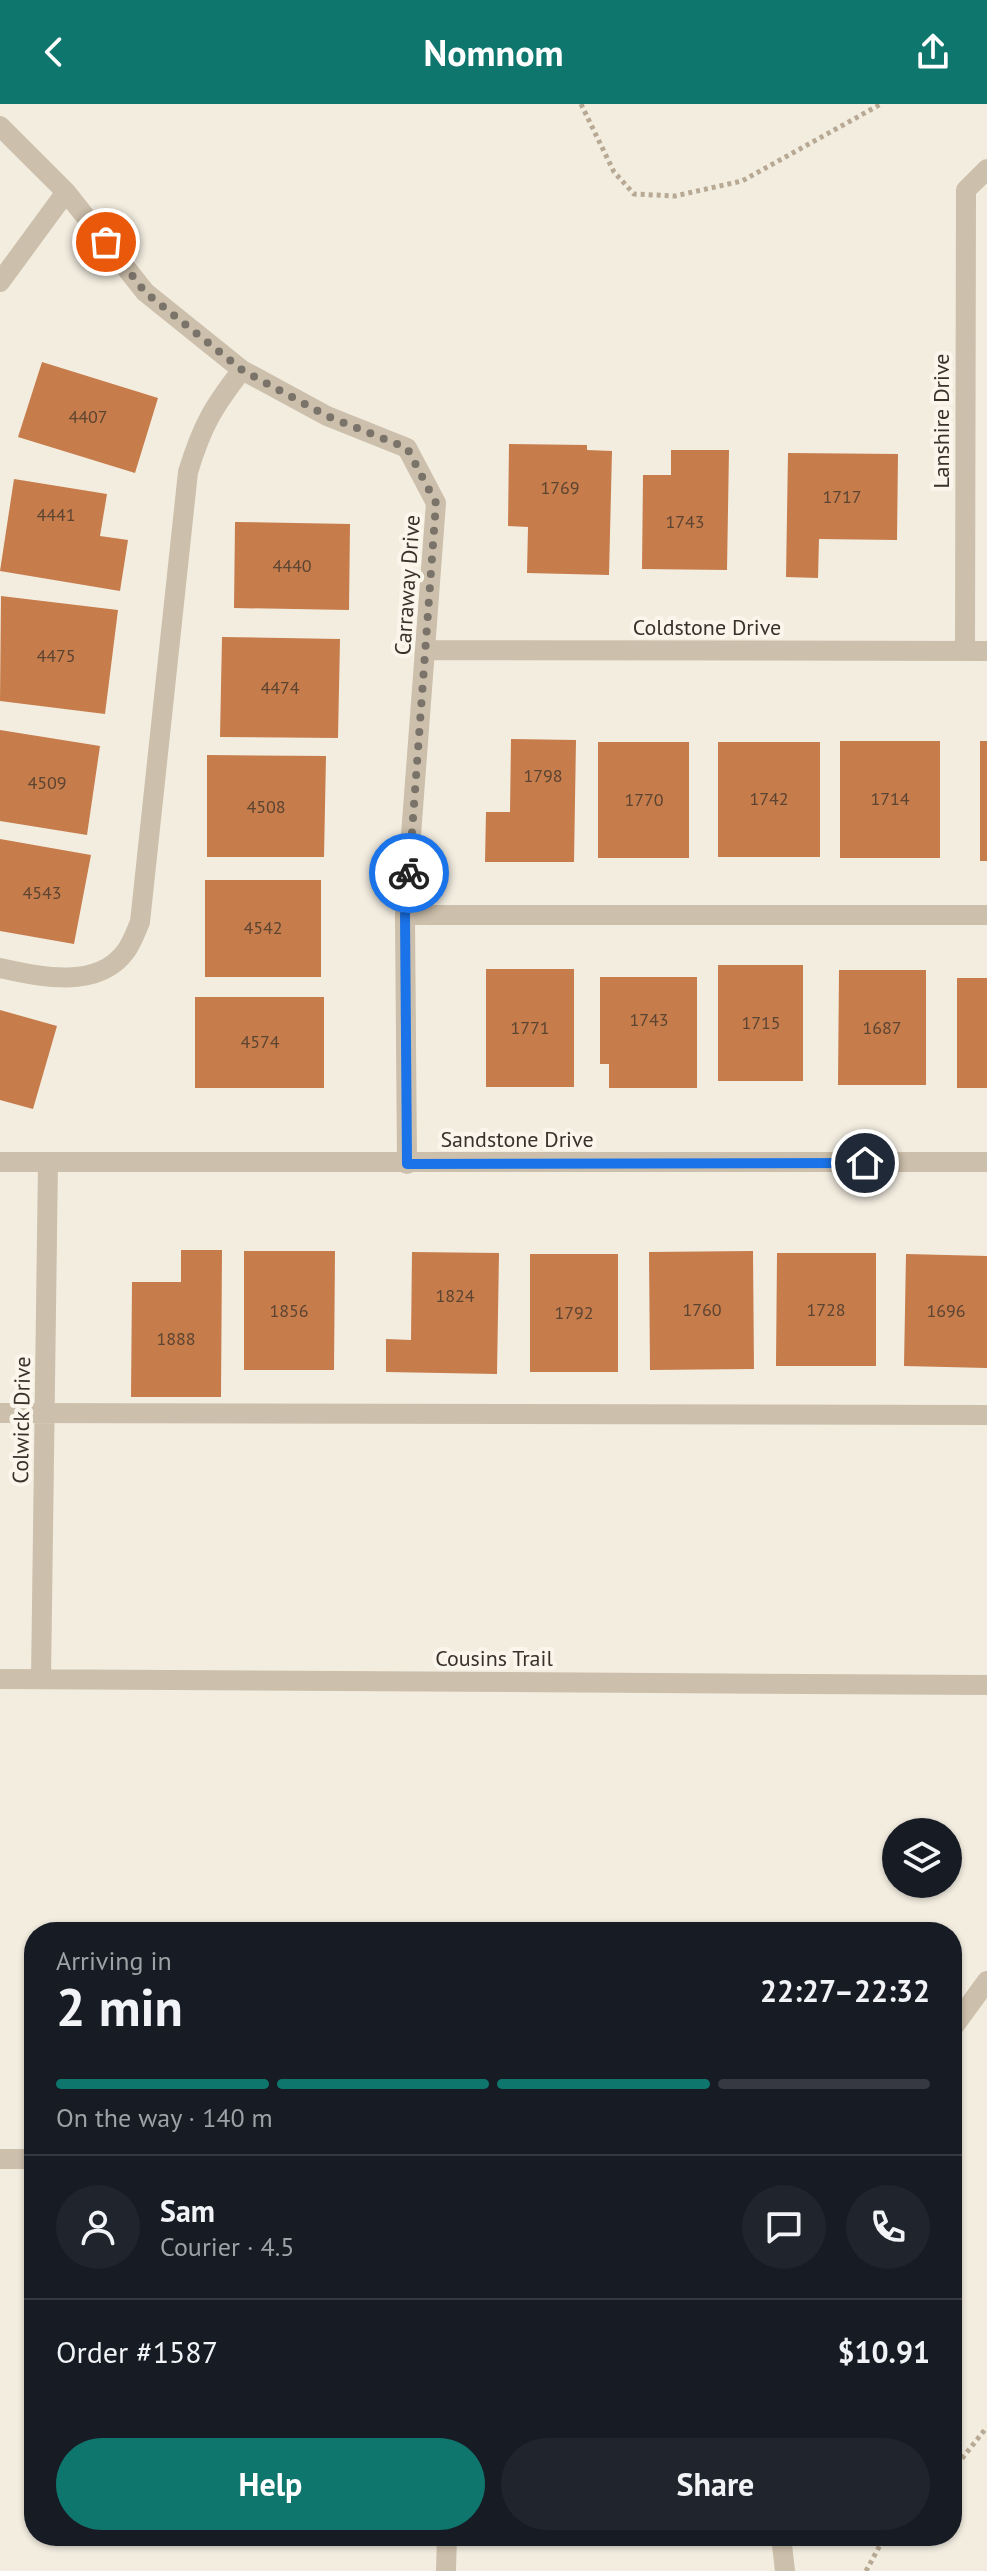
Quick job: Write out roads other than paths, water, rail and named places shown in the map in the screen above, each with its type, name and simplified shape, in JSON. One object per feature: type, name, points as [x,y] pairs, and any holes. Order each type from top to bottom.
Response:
[{"type":"street","name":"Carraway Drive","points":[[0,126],[66,192],[145,292],[242,370],[327,416],[407,448],[436,503],[405,915],[407,1164]]},
{"type":"street","name":"Lanshire Drive","points":[[965,651],[966,190],[987,169]]},
{"type":"street","points":[[0,282],[66,192]]},
{"type":"street","points":[[0,968],[40,977],[78,977],[106,969],[126,951],[140,922],[188,472],[197,440],[213,406],[242,370]]},
{"type":"street","name":"Coldstone Drive","points":[[427,650],[987,651]]},
{"type":"street","points":[[405,915],[987,915]]},
{"type":"street","name":"Sandstone Drive","points":[[0,1162],[987,1162]]},
{"type":"street","name":"Colwick Drive","points":[[41,1679],[48,1162]]},
{"type":"street","points":[[0,1413],[987,1415]]},
{"type":"street","name":"Cousins Trail","points":[[0,1679],[987,1685]]},
{"type":"street","points":[[962,2015],[987,1981]]},
{"type":"street","points":[[0,2159],[24,2159]]},
{"type":"street","points":[[446,2571],[447,2546]]},
{"type":"street","points":[[782,2546],[785,2571]]}]
